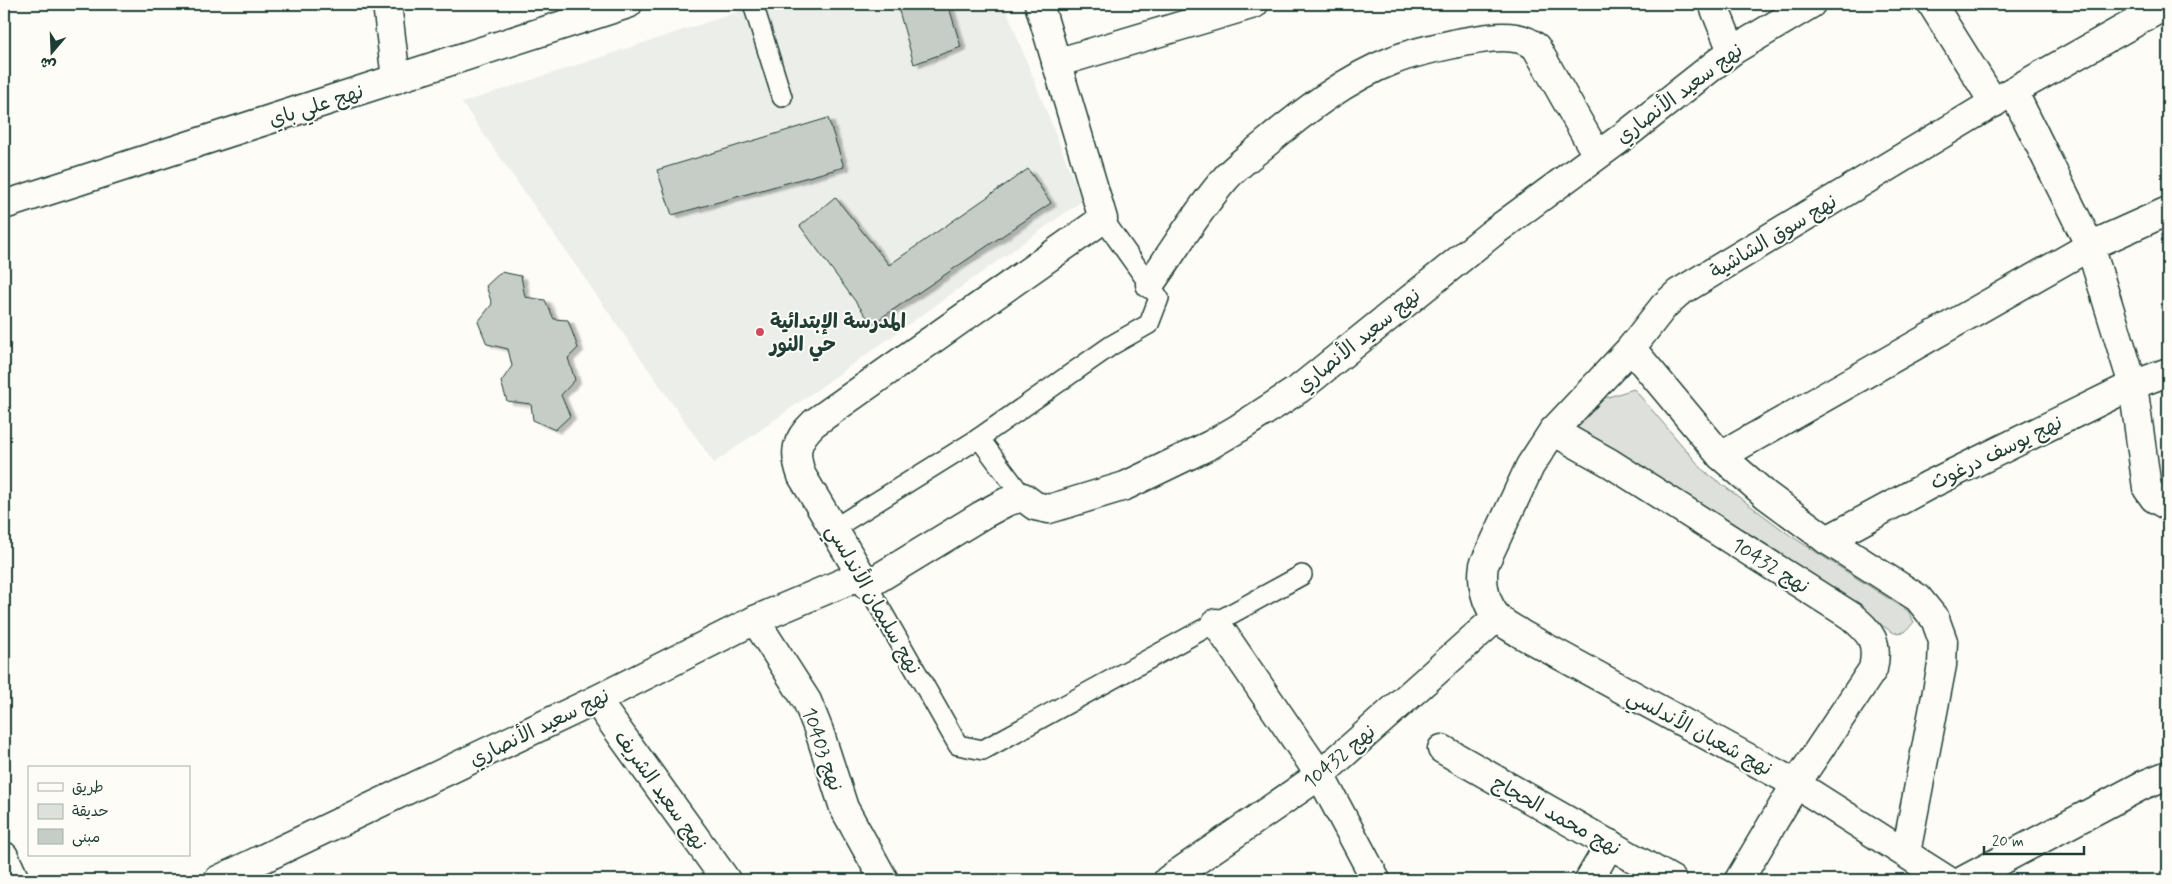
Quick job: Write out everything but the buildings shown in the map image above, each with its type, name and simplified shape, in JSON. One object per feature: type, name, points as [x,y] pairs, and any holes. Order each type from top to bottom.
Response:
[{"type":"street","points":[[387,4],[396,79]]},
{"type":"street","name":"نهج علي باي","points":[[4,205],[628,4]]},
{"type":"street","points":[[1039,4],[1103,219]]},
{"type":"street","points":[[1056,63],[1254,4]]},
{"type":"street","points":[[1712,4],[1732,51]]},
{"type":"street","name":"نهج سعيد الأنصاري","points":[[218,880],[596,700],[755,620],[864,580],[1006,502],[1023,497],[1035,506],[1049,509],[1125,486],[1210,445],[1299,389],[1491,234],[1732,51],[1811,4]]},
{"type":"street","points":[[1932,4],[2004,97],[2090,246],[2133,385],[2147,488],[2154,498],[2168,506]]},
{"type":"street","name":"نهج سوق الشاشية","points":[[1553,431],[1631,348],[1664,306],[1678,293],[2004,97],[2168,4]]},
{"type":"street","points":[[1150,284],[1226,178],[1284,128],[1353,79],[1394,60],[1424,50],[1471,41],[1500,38],[1518,38],[1530,41],[1536,47],[1597,155]]},
{"type":"street","points":[[1721,456],[2090,246],[2168,211]]},
{"type":"street","name":"نهج سليمان الأندلسي","points":[[864,580],[802,476],[796,462],[797,447],[803,434],[814,423],[1103,219]]},
{"type":"street","points":[[1631,348],[1721,456],[1766,494],[1827,540],[1918,598],[1936,619],[1943,642],[1942,665],[1906,853]]},
{"type":"street","name":"نهج يوسف درغوث","points":[[1827,540],[1929,485],[2133,385],[2168,372]]},
{"type":"street","name":"نهج شعبان الأندلسي","points":[[1553,431],[1530,466],[1484,565],[1482,579],[1485,594],[1497,617],[1521,634],[1796,784],[1947,880]]},
{"type":"street","name":"نهج 10432","points":[[1553,431],[1610,463],[1851,616],[1867,629],[1874,642],[1876,656],[1873,669],[1796,784],[1739,880]]},
{"type":"street","name":"نهج 10432","points":[[1168,880],[1320,775],[1497,617]]},
{"type":"street","name":"نهج 10403","points":[[755,620],[807,702],[819,731],[844,808],[884,880]]},
{"type":"street","points":[[1216,623],[1320,775],[1376,880]]},
{"type":"street","name":"نهج سعيد الشريف","points":[[596,700],[726,880]]},
{"type":"street","name":"نهج محمد الحجاج","points":[[1442,750],[1672,880]]},
{"type":"street","points":[[1964,880],[2143,785],[2168,775]]},
{"type":"street","points":[[1589,880],[1610,844]]},
{"type":"street","points":[[4,856],[15,880]]},
{"type":"lane","points":[[753,4],[782,97]]},
{"type":"lane","points":[[833,529],[979,438],[1112,345],[1150,324],[1159,298],[1103,219]]},
{"type":"lane","points":[[979,438],[1023,497]]},
{"type":"lane","name":"نهج سليمان الأندلسي","points":[[864,580],[958,745],[983,750],[1302,576]]},
{"type":"shaded area","name":"المدرسة الإبتدائية حي النور","points":[[762,4],[1004,4],[1082,201],[714,463],[462,103]]},
{"type":"green space","points":[[1634,389],[1704,471],[1791,536],[1908,611],[1914,622],[1905,632],[1894,633],[1567,429],[1592,402]]},
{"type":"place","name":"المدرسة الإبتدائية حي النور","points":[[760,332]]}]
